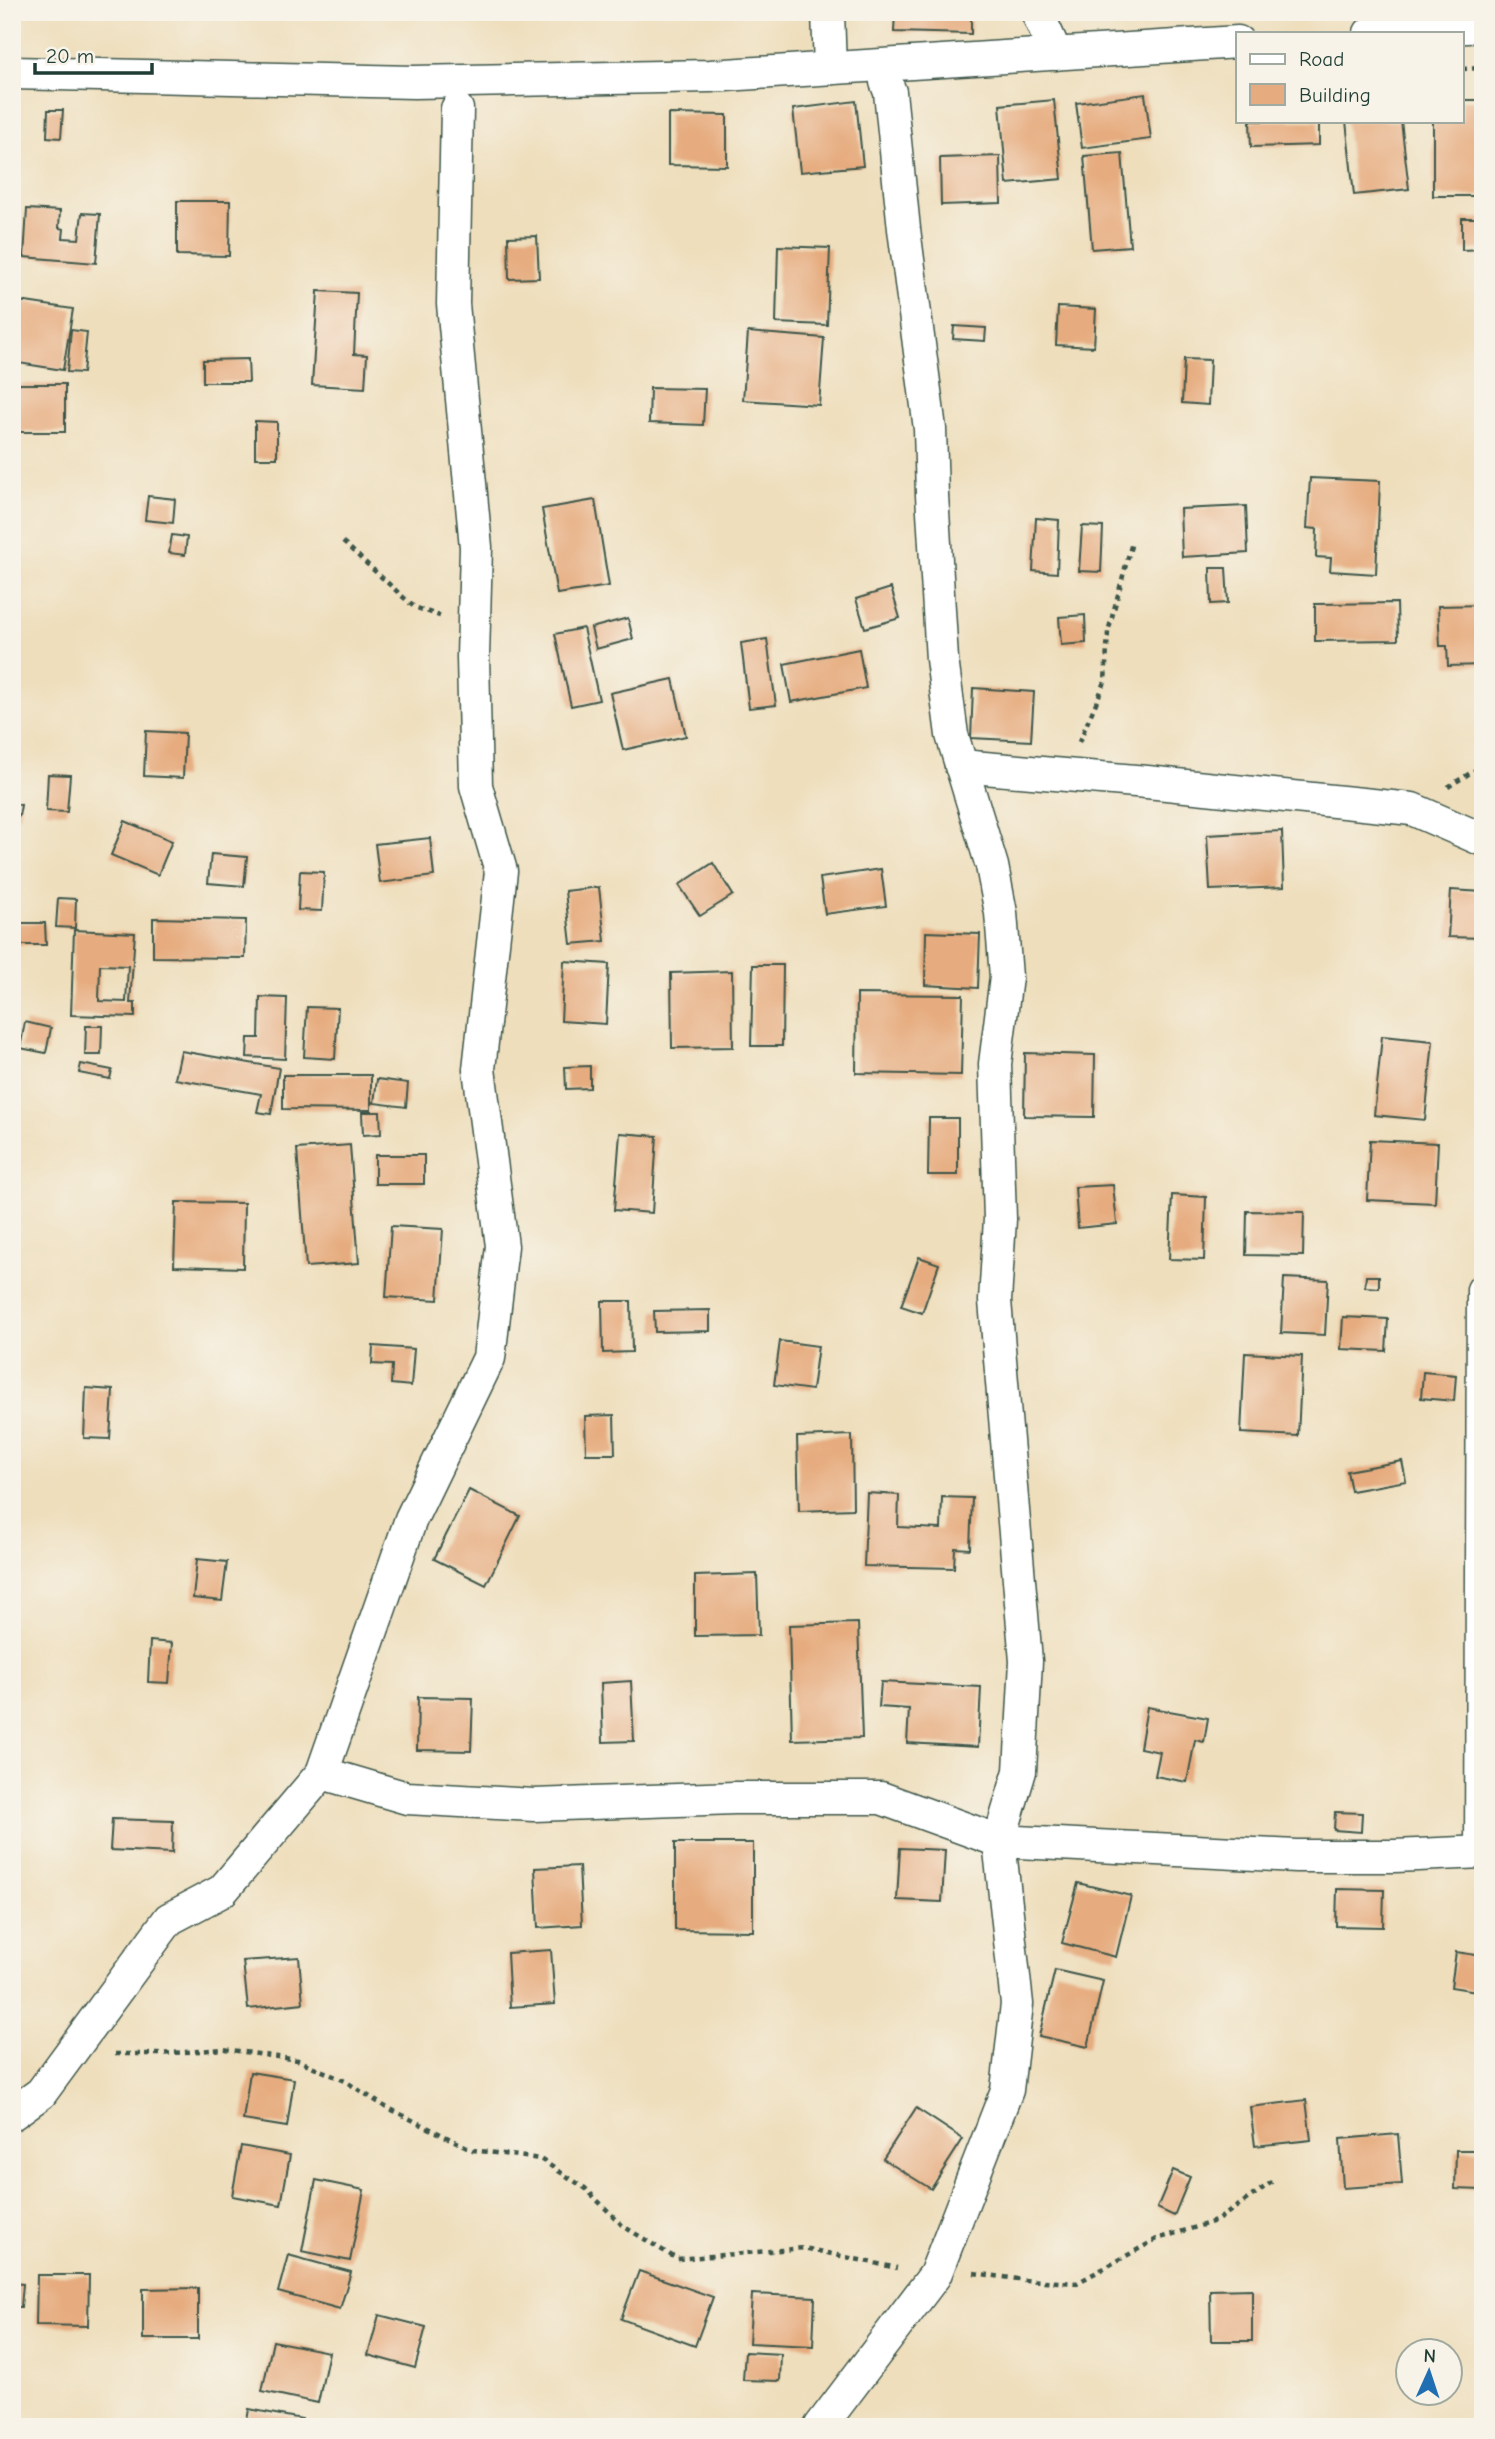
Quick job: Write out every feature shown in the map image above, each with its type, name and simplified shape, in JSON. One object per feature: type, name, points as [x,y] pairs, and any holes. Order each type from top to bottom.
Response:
[{"type":"street","points":[[828,12],[830,68]]},
{"type":"street","points":[[1037,12],[1056,54]]},
{"type":"street","points":[[1386,32],[1483,26]]},
{"type":"street","points":[[12,74],[414,82],[710,76],[1236,42]]},
{"type":"street","points":[[820,2427],[935,2275],[1007,2090],[1017,2004],[999,1841],[1020,1771],[1026,1661],[995,1301],[1000,1219],[995,1064],[1006,977],[1001,913],[992,866],[952,735],[942,659],[930,429],[904,229],[890,92],[886,82]]},
{"type":"street","points":[[12,2114],[41,2093],[169,1919],[222,1891],[322,1773],[411,1519],[489,1358],[502,1246],[479,1069],[501,871],[476,786],[476,547],[453,304],[457,109]]},
{"type":"street","points":[[961,766],[1412,809],[1483,841]]},
{"type":"street","points":[[322,1773],[407,1798],[534,1805],[735,1798],[881,1798],[999,1841],[1296,1856],[1395,1856],[1482,1852],[1483,1290]]},
{"type":"path","points":[[1464,69],[1483,68]]},
{"type":"path","points":[[343,542],[414,607],[474,628]]},
{"type":"path","points":[[1064,775],[1105,682],[1108,632],[1132,542]]},
{"type":"path","points":[[74,2049],[96,2054],[160,2054],[224,2049],[298,2060],[345,2081],[384,2106],[473,2150],[540,2159],[585,2188],[623,2226],[677,2259],[804,2248],[935,2275],[969,2272],[1025,2280],[1077,2283],[1157,2239],[1216,2221],[1272,2182]]},
{"type":"building","points":[[895,12],[971,12],[971,34],[894,32]]},
{"type":"building","points":[[1145,94],[1151,139],[1082,148],[1076,103]]},
{"type":"building","points":[[1054,100],[1062,179],[1007,184],[1000,105]]},
{"type":"building","points":[[1464,100],[1483,100],[1483,196],[1433,196],[1433,122],[1464,122]]},
{"type":"building","points":[[856,101],[863,166],[800,172],[793,109]]},
{"type":"building","points":[[48,110],[63,110],[61,138],[47,137]]},
{"type":"building","points":[[668,114],[727,115],[727,166],[668,165]]},
{"type":"building","points":[[1250,122],[1319,122],[1319,145],[1251,147]]},
{"type":"building","points":[[1346,122],[1401,122],[1409,189],[1354,195]]},
{"type":"building","points":[[1122,153],[1130,246],[1092,249],[1084,156]]},
{"type":"building","points":[[1000,156],[1001,203],[941,205],[940,158]]},
{"type":"building","points":[[177,201],[230,201],[229,256],[177,255]]},
{"type":"building","points":[[27,209],[60,211],[59,228],[64,229],[63,238],[79,239],[82,213],[100,214],[96,263],[24,257]]},
{"type":"building","points":[[1462,218],[1483,218],[1483,249],[1462,250]]},
{"type":"building","points":[[537,236],[539,278],[509,279],[508,237]]},
{"type":"building","points":[[778,246],[830,248],[827,325],[776,323]]},
{"type":"building","points":[[318,291],[357,293],[354,354],[367,355],[365,388],[312,385]]},
{"type":"building","points":[[19,301],[73,309],[63,370],[12,362]]},
{"type":"building","points":[[1058,307],[1096,309],[1094,347],[1056,345]]},
{"type":"building","points":[[954,326],[986,328],[985,341],[953,339]]},
{"type":"building","points":[[71,330],[87,332],[83,373],[67,372]]},
{"type":"building","points":[[748,332],[824,338],[819,405],[743,400]]},
{"type":"building","points":[[248,359],[249,382],[203,382],[203,360]]},
{"type":"building","points":[[1184,359],[1210,360],[1208,405],[1182,403]]},
{"type":"building","points":[[12,384],[65,384],[65,432],[12,432]]},
{"type":"building","points":[[650,388],[705,389],[703,425],[649,423]]},
{"type":"building","points":[[255,421],[277,422],[277,458],[255,458]]},
{"type":"building","points":[[1310,478],[1380,481],[1376,574],[1330,571],[1331,558],[1316,557],[1317,529],[1307,528]]},
{"type":"building","points":[[148,496],[175,499],[173,523],[145,520]]},
{"type":"building","points":[[595,500],[609,586],[557,594],[542,509]]},
{"type":"building","points":[[1246,506],[1248,553],[1182,557],[1180,509]]},
{"type":"building","points":[[1036,518],[1059,520],[1057,573],[1033,571]]},
{"type":"building","points":[[1082,526],[1103,527],[1101,572],[1079,571]]},
{"type":"building","points":[[172,535],[187,537],[185,555],[169,553]]},
{"type":"building","points":[[1210,568],[1226,568],[1228,603],[1211,604]]},
{"type":"building","points":[[891,588],[900,618],[865,628],[856,599]]},
{"type":"building","points":[[1397,603],[1398,640],[1315,641],[1315,604]]},
{"type":"building","points":[[1483,605],[1483,665],[1448,666],[1447,646],[1440,646],[1438,606]]},
{"type":"building","points":[[1085,615],[1086,643],[1061,645],[1059,617]]},
{"type":"building","points":[[628,618],[633,639],[596,649],[591,628]]},
{"type":"building","points":[[583,628],[599,700],[571,706],[555,634]]},
{"type":"building","points":[[767,639],[776,705],[749,708],[741,643]]},
{"type":"building","points":[[859,649],[866,688],[791,702],[784,664]]},
{"type":"building","points":[[673,679],[686,736],[623,750],[610,693]]},
{"type":"building","points":[[973,688],[1034,692],[1031,741],[971,738]]},
{"type":"building","points":[[146,731],[185,733],[183,778],[144,776]]},
{"type":"building","points":[[48,774],[70,775],[67,812],[46,811]]},
{"type":"building","points":[[12,804],[21,805],[19,816],[12,815]]},
{"type":"building","points":[[125,821],[172,841],[158,875],[111,855]]},
{"type":"building","points":[[1282,831],[1284,887],[1210,890],[1207,835]]},
{"type":"building","points":[[430,838],[434,876],[380,883],[375,844]]},
{"type":"building","points":[[211,854],[247,857],[244,886],[208,883]]},
{"type":"building","points":[[713,863],[733,895],[700,916],[679,885]]},
{"type":"building","points":[[881,869],[886,906],[825,914],[820,878]]},
{"type":"building","points":[[300,871],[324,872],[322,911],[298,910]]},
{"type":"building","points":[[599,887],[605,941],[571,944],[565,891]]},
{"type":"building","points":[[1451,890],[1483,892],[1483,938],[1448,937]]},
{"type":"building","points":[[58,898],[76,899],[75,928],[56,927]]},
{"type":"building","points":[[153,918],[246,920],[245,958],[153,957]]},
{"type":"building","points":[[12,923],[45,923],[46,945],[12,945]]},
{"type":"building","points":[[74,930],[135,933],[130,1003],[135,1003],[135,1017],[71,1015]],"holes":[[[100,965],[128,966],[126,1002],[99,1001]]]},
{"type":"building","points":[[926,932],[980,934],[978,988],[925,985]]},
{"type":"building","points":[[564,961],[609,964],[606,1024],[561,1021]]},
{"type":"building","points":[[753,965],[783,965],[782,1046],[751,1046]]},
{"type":"building","points":[[732,971],[733,1047],[672,1048],[671,973]]},
{"type":"building","points":[[857,994],[963,995],[961,1075],[856,1073]]},
{"type":"building","points":[[260,997],[287,998],[285,1059],[247,1057],[248,1038],[259,1038]]},
{"type":"building","points":[[307,1007],[338,1008],[335,1059],[304,1057]]},
{"type":"building","points":[[25,1022],[51,1028],[46,1053],[20,1048]]},
{"type":"building","points":[[86,1026],[102,1026],[101,1055],[85,1055]]},
{"type":"building","points":[[1382,1036],[1433,1041],[1425,1120],[1374,1115]]},
{"type":"building","points":[[181,1051],[279,1068],[271,1114],[257,1112],[261,1094],[175,1079]]},
{"type":"building","points":[[1025,1053],[1095,1055],[1094,1117],[1024,1116]]},
{"type":"building","points":[[81,1064],[112,1070],[110,1079],[79,1073]]},
{"type":"building","points":[[590,1066],[590,1088],[566,1089],[565,1067]]},
{"type":"building","points":[[283,1075],[371,1075],[371,1110],[283,1109]]},
{"type":"building","points":[[377,1079],[408,1083],[406,1107],[374,1103]]},
{"type":"building","points":[[362,1112],[380,1112],[381,1134],[363,1135]]},
{"type":"building","points":[[929,1118],[958,1118],[958,1175],[928,1175]]},
{"type":"building","points":[[620,1133],[657,1136],[652,1213],[614,1210]]},
{"type":"building","points":[[1370,1140],[1438,1143],[1435,1203],[1367,1200]]},
{"type":"building","points":[[350,1145],[359,1263],[306,1267],[297,1149]]},
{"type":"building","points":[[375,1155],[424,1155],[424,1184],[375,1184]]},
{"type":"building","points":[[1113,1185],[1117,1224],[1078,1228],[1075,1187]]},
{"type":"building","points":[[1172,1195],[1206,1197],[1204,1260],[1169,1259]]},
{"type":"building","points":[[176,1202],[244,1203],[243,1268],[174,1266]]},
{"type":"building","points":[[1247,1211],[1304,1212],[1303,1256],[1246,1255]]},
{"type":"building","points":[[391,1226],[443,1229],[438,1300],[386,1297]]},
{"type":"building","points":[[919,1257],[939,1264],[922,1313],[901,1306]]},
{"type":"building","points":[[1366,1276],[1379,1276],[1379,1288],[1365,1287]]},
{"type":"building","points":[[1284,1278],[1328,1280],[1325,1335],[1281,1333]]},
{"type":"building","points":[[602,1301],[631,1301],[632,1352],[603,1353]]},
{"type":"building","points":[[710,1310],[710,1331],[655,1332],[654,1311]]},
{"type":"building","points":[[1343,1317],[1388,1319],[1386,1351],[1341,1349]]},
{"type":"building","points":[[780,1341],[818,1346],[812,1390],[774,1385]]},
{"type":"building","points":[[373,1346],[414,1349],[411,1386],[391,1384],[392,1365],[372,1364]]},
{"type":"building","points":[[1245,1353],[1302,1356],[1298,1436],[1241,1433]]},
{"type":"building","points":[[1423,1372],[1456,1375],[1454,1401],[1421,1398]]},
{"type":"building","points":[[86,1388],[113,1390],[110,1439],[84,1438]]},
{"type":"building","points":[[614,1415],[615,1454],[586,1454],[585,1416]]},
{"type":"building","points":[[852,1435],[853,1509],[799,1511],[797,1437]]},
{"type":"building","points":[[1402,1461],[1406,1481],[1351,1491],[1347,1471]]},
{"type":"building","points":[[469,1490],[520,1516],[486,1585],[434,1559]]},
{"type":"building","points":[[867,1493],[899,1495],[898,1527],[941,1529],[942,1497],[972,1498],[970,1549],[955,1548],[954,1568],[864,1566]]},
{"type":"building","points":[[197,1559],[227,1562],[222,1601],[193,1598]]},
{"type":"building","points":[[757,1574],[759,1635],[695,1636],[695,1576]]},
{"type":"building","points":[[858,1623],[862,1738],[792,1740],[789,1625]]},
{"type":"building","points":[[150,1641],[172,1643],[169,1683],[148,1682]]},
{"type":"building","points":[[631,1681],[634,1741],[603,1742],[601,1683]]},
{"type":"building","points":[[881,1682],[981,1687],[978,1747],[907,1743],[909,1709],[879,1707]]},
{"type":"building","points":[[418,1697],[473,1698],[471,1751],[417,1750]]},
{"type":"building","points":[[1147,1707],[1208,1718],[1204,1742],[1195,1740],[1187,1782],[1155,1776],[1160,1752],[1140,1748]]},
{"type":"building","points":[[1335,1812],[1362,1813],[1361,1832],[1334,1830]]},
{"type":"building","points":[[112,1819],[173,1821],[172,1853],[110,1850]]},
{"type":"building","points":[[675,1843],[753,1843],[753,1931],[675,1930]]},
{"type":"building","points":[[900,1848],[945,1850],[942,1902],[897,1900]]},
{"type":"building","points":[[579,1866],[582,1925],[538,1928],[535,1868]]},
{"type":"building","points":[[1078,1883],[1131,1896],[1116,1957],[1062,1943]]},
{"type":"building","points":[[1337,1889],[1384,1890],[1383,1927],[1336,1926]]},
{"type":"building","points":[[551,1950],[555,2004],[510,2007],[507,1953]]},
{"type":"building","points":[[1456,1952],[1483,1956],[1483,1992],[1451,1987]]},
{"type":"building","points":[[299,1957],[303,2003],[248,2009],[243,1961]]},
{"type":"building","points":[[1055,1970],[1103,1981],[1088,2047],[1039,2036]]},
{"type":"building","points":[[250,2072],[294,2079],[287,2127],[243,2120]]},
{"type":"building","points":[[1306,2100],[1311,2140],[1255,2146],[1250,2107]]},
{"type":"building","points":[[916,2108],[963,2139],[931,2189],[883,2159]]},
{"type":"building","points":[[1398,2134],[1402,2184],[1343,2188],[1340,2139]]},
{"type":"building","points":[[241,2146],[290,2155],[281,2205],[232,2196]]},
{"type":"building","points":[[1456,2150],[1483,2150],[1483,2190],[1455,2189]]},
{"type":"building","points":[[1173,2170],[1190,2177],[1174,2216],[1157,2208]]},
{"type":"building","points":[[316,2180],[364,2190],[350,2261],[302,2251]]},
{"type":"building","points":[[288,2255],[351,2272],[340,2309],[278,2292]]},
{"type":"building","points":[[639,2271],[713,2297],[695,2346],[621,2319]]},
{"type":"building","points":[[37,2275],[89,2275],[88,2326],[36,2325]]},
{"type":"building","points":[[12,2283],[23,2284],[21,2307],[12,2307]]},
{"type":"building","points":[[198,2288],[198,2339],[143,2339],[143,2289]]},
{"type":"building","points":[[1252,2289],[1252,2341],[1211,2341],[1210,2290]]},
{"type":"building","points":[[752,2294],[815,2297],[813,2346],[749,2343]]},
{"type":"building","points":[[379,2315],[426,2327],[415,2368],[368,2355]]},
{"type":"building","points":[[273,2341],[329,2352],[318,2403],[262,2391]]},
{"type":"building","points":[[745,2352],[781,2354],[780,2381],[743,2380]]},
{"type":"building","points":[[249,2409],[302,2419],[301,2427],[246,2427]]}]
